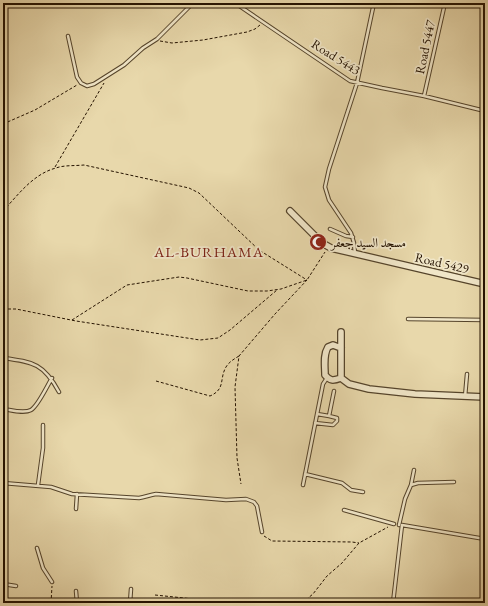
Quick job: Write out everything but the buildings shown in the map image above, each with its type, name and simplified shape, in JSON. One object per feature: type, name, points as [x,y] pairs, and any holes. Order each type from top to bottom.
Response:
[{"type":"street","name":"Road 5429","points":[[290,211],[322,243],[329,247],[485,284]]},
{"type":"street","points":[[341,332],[341,378]]},
{"type":"street","points":[[341,348],[333,345],[328,347],[326,350],[325,375],[333,380],[341,378]]},
{"type":"street","points":[[341,378],[349,384],[369,389],[415,394],[485,397]]},
{"type":"lane","points":[[68,36],[77,77],[81,83],[87,86],[94,84],[124,65],[143,48],[157,39],[194,3]]},
{"type":"lane","name":"Road 5443","points":[[235,3],[350,81],[424,96],[485,111]]},
{"type":"lane","points":[[355,254],[353,237],[329,200],[325,187],[357,83],[374,3]]},
{"type":"lane","name":"Road 5447","points":[[424,96],[445,3]]},
{"type":"lane","points":[[330,229],[353,237]]},
{"type":"lane","points":[[408,319],[485,320]]},
{"type":"lane","points":[[3,368],[4,358],[17,359],[32,363],[52,378],[59,392]]},
{"type":"lane","points":[[465,397],[467,374]]},
{"type":"lane","points":[[303,485],[323,384],[327,377]]},
{"type":"lane","points":[[3,408],[24,411],[31,410],[52,378]]},
{"type":"lane","points":[[329,416],[334,391]]},
{"type":"lane","points":[[315,423],[333,425],[337,421],[337,418],[317,414]]},
{"type":"lane","points":[[38,485],[43,448],[42,425]]},
{"type":"lane","points":[[393,603],[400,525],[405,499],[411,485],[414,470]]},
{"type":"lane","points":[[305,474],[342,483],[351,490],[363,492]]},
{"type":"lane","points":[[411,485],[418,483],[454,482]]},
{"type":"lane","points":[[3,483],[51,487],[72,494],[138,498],[156,494],[226,500],[246,499],[250,500],[256,506],[262,532]]},
{"type":"lane","points":[[76,509],[77,494]]},
{"type":"lane","points":[[344,510],[394,524]]},
{"type":"lane","points":[[400,525],[485,539]]},
{"type":"lane","points":[[37,548],[43,568],[52,582]]},
{"type":"lane","points":[[3,584],[16,586]]},
{"type":"lane","points":[[130,603],[131,589]]},
{"type":"lane","points":[[76,591],[77,603]]},
{"type":"path","points":[[157,39],[172,43],[203,40],[247,32],[255,29],[263,22]]},
{"type":"path","points":[[55,168],[108,75]]},
{"type":"path","points":[[3,124],[35,110],[81,83]]},
{"type":"path","points":[[3,211],[29,183],[41,174],[55,168],[84,165],[190,188],[199,193],[259,250],[307,280]]},
{"type":"path","points":[[156,382],[210,396],[216,393],[220,389],[226,367],[230,362],[239,356],[307,280],[329,247]]},
{"type":"path","points":[[71,320],[127,285],[179,277],[248,291],[277,290],[294,286],[307,280]]},
{"type":"path","points":[[3,309],[16,309],[71,320],[208,340],[218,338],[230,330],[277,290]]},
{"type":"path","points":[[239,356],[235,387],[236,458],[240,484]]},
{"type":"path","points":[[302,603],[313,594],[327,576],[359,543],[394,524]]},
{"type":"path","points":[[262,532],[267,539],[272,541],[359,543]]},
{"type":"path","points":[[52,582],[52,603]]},
{"type":"path","points":[[155,595],[203,600],[206,603]]},
{"type":"place","name":"مسجد السيد جعفر","points":[[318,242]]},
{"type":"district","name":"AL-BURHAMA","points":[[209,251]]}]
